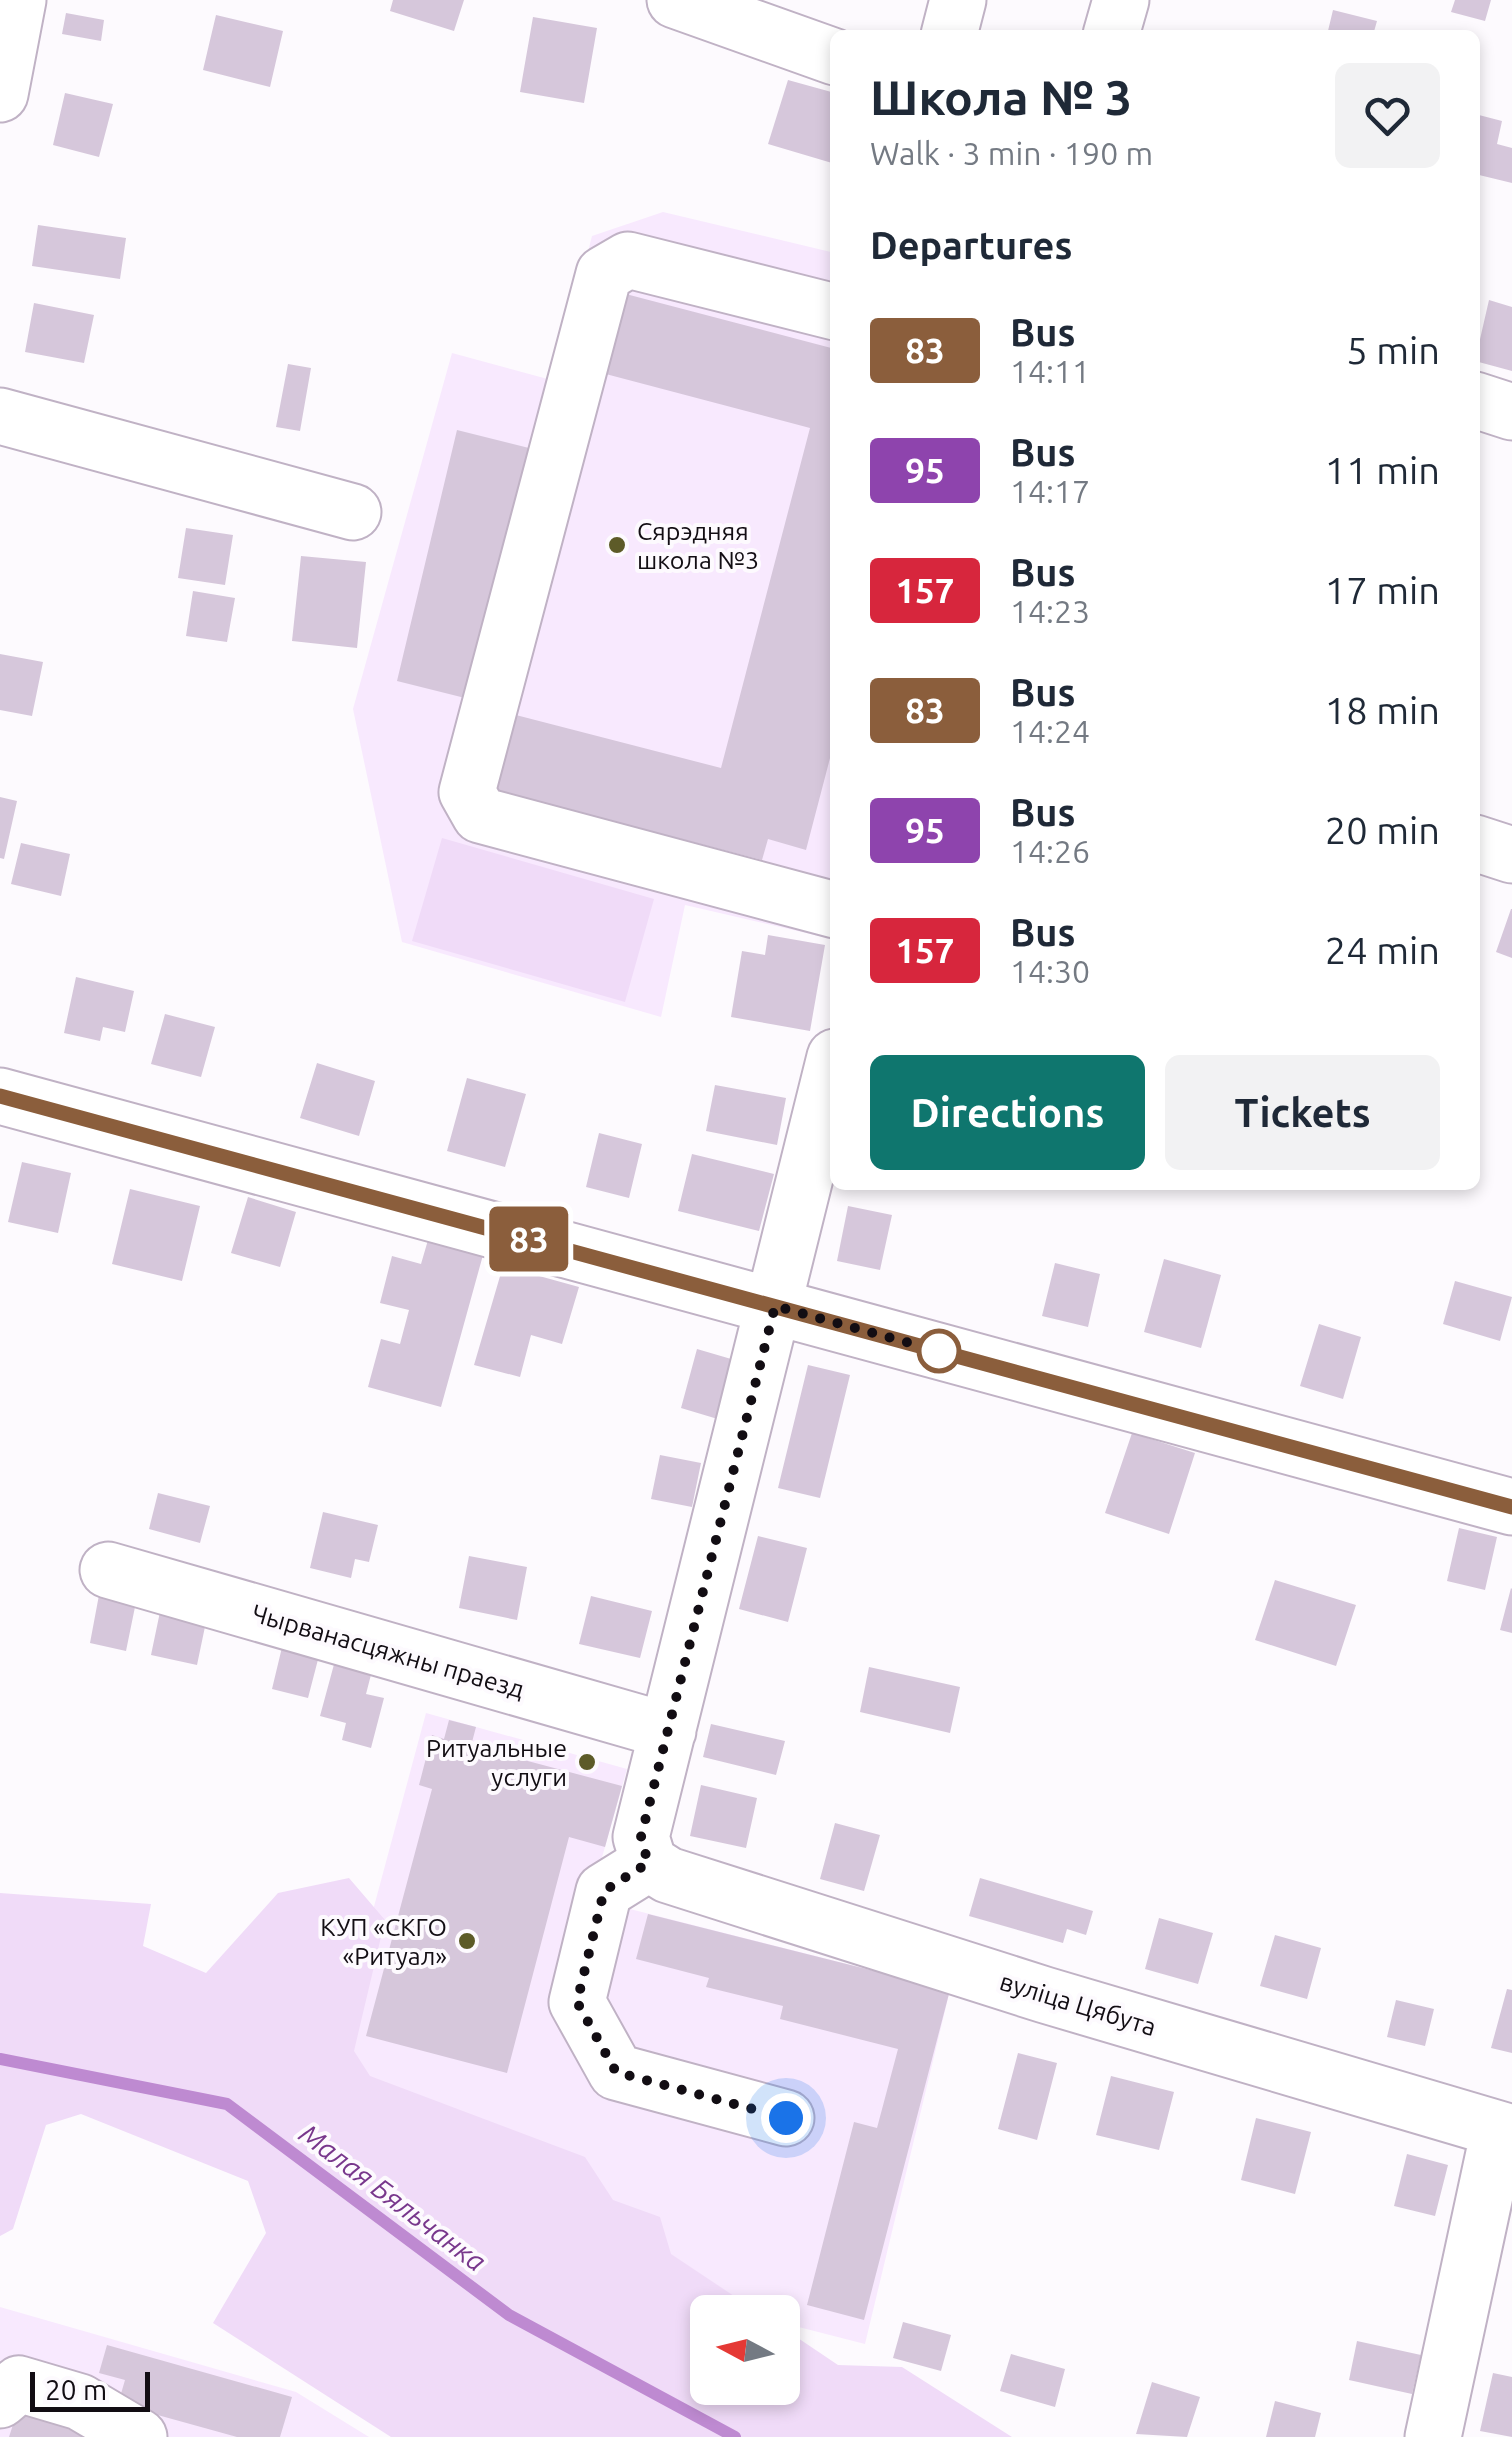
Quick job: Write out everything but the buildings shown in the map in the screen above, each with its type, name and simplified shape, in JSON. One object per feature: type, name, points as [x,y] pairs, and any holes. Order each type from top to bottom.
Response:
[{"type":"street","points":[[0,94],[18,0]]},
{"type":"street","points":[[675,0],[830,56]]},
{"type":"street","points":[[950,30],[958,0]]},
{"type":"street","points":[[1113,30],[1121,0]]},
{"type":"street","points":[[830,311],[628,260],[604,274],[467,792],[480,815],[830,909]]},
{"type":"street","points":[[1480,402],[1512,412]]},
{"type":"street","points":[[0,416],[353,512]]},
{"type":"street","points":[[1480,845],[1512,855]]},
{"type":"street","points":[[786,2118],[616,2072],[577,2002],[604,1891],[648,1863],[641,1837],[830,1077]]},
{"type":"street","points":[[0,1096],[1512,1507]]},
{"type":"street","name":"Чырванасцяжны праезд","points":[[108,1570],[668,1731]]},
{"type":"street","name":"вуліца Цябута","points":[[648,1863],[668,1875],[1045,1995],[1506,2131]]},
{"type":"street","points":[[1432,2437],[1506,2131]]},
{"type":"street","points":[[0,2400],[18,2384],[80,2402],[140,2437]]},
{"type":"shaded area","name":"Сярэдняя школа №3","points":[[663,212],[830,252],[830,895],[819,936],[685,905],[661,1017],[402,942],[353,709],[452,353],[555,381],[592,236]]},
{"type":"shaded area","points":[[442,838],[654,899],[625,1002],[412,941]]},
{"type":"shaded area","points":[[426,1713],[627,1769],[601,1861],[630,1909],[950,1990],[865,2344],[800,2327],[800,2295],[712,2295],[325,2089]]},
{"type":"shaded area","points":[[349,1878],[385,1920],[354,2051],[370,2076],[585,2157],[613,2200],[660,2217],[671,2254],[732,2295],[690,2295],[690,2405],[800,2405],[800,2339],[838,2365],[902,2367],[1012,2437],[391,2437],[213,2323],[266,2233],[248,2181],[81,2114],[46,2125],[13,2229],[0,2236],[0,1893],[151,1904],[143,1946],[206,1973],[278,1893]]},
{"type":"shaded area","points":[[0,2307],[296,2392],[369,2437],[0,2437]]},
{"type":"waterway","name":"Малая Бяльчанка","points":[[0,2059],[227,2104],[509,2315],[735,2437]]},
{"type":"bus line","name":"83","points":[[0,1096],[1512,1507]]},
{"type":"place","name":"Сярэдняя школа №3","points":[[617,545]]},
{"type":"place","name":"Ритуальные услуги","points":[[587,1762]]},
{"type":"place","name":"КУП «СКГО «Ритуал»","points":[[467,1941]]},
{"type":"route","points":[[786,2118],[616,2072],[577,2002],[604,1891],[648,1863],[641,1837],[775,1306],[939,1351]]}]
